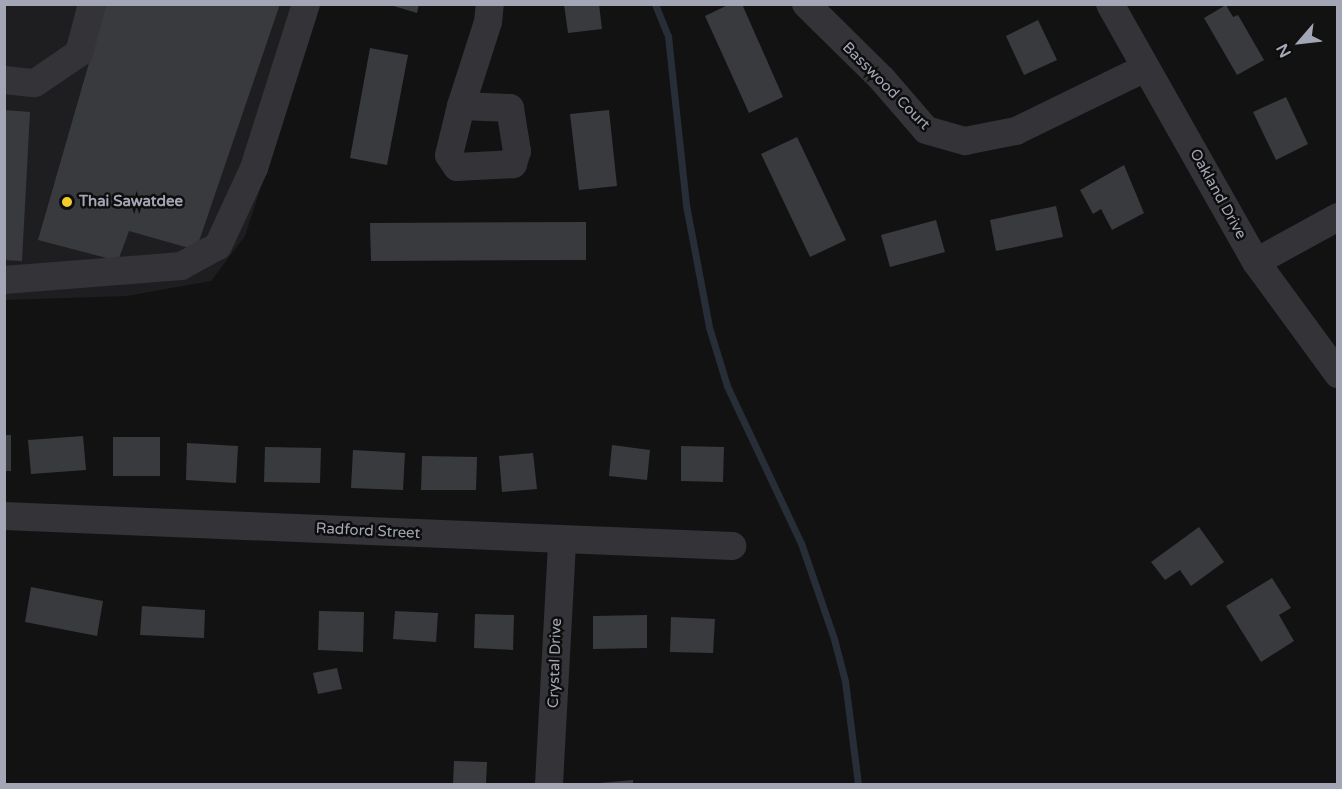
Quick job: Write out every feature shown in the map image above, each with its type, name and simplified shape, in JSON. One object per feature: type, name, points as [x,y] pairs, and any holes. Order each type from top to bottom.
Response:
[{"type":"street","points":[[4,80],[35,82],[80,53],[92,4]]},
{"type":"street","points":[[4,279],[181,266],[218,246],[254,168],[306,4]]},
{"type":"street","points":[[461,106],[490,4]]},
{"type":"street","name":"Basswood Court","points":[[806,4],[882,79],[926,130],[965,141],[1016,130],[1145,68]]},
{"type":"street","name":"Oakland Drive","points":[[1110,4],[1256,262],[1338,374]]},
{"type":"street","points":[[1256,262],[1338,217]]},
{"type":"street","name":"Radford Street","points":[[4,516],[562,541],[732,546]]},
{"type":"street","name":"Crystal Drive","points":[[549,784],[562,541]]},
{"type":"shaded area","points":[[4,5],[320,5],[245,236],[211,281],[127,296],[5,300]]},
{"type":"building","points":[[106,4],[280,4],[196,250],[129,231],[118,261],[38,240]]},
{"type":"building","points":[[387,4],[419,4],[417,13]]},
{"type":"building","points":[[564,4],[599,4],[602,29],[568,33]]},
{"type":"building","points":[[730,4],[742,4],[783,97],[749,113],[705,16]]},
{"type":"building","points":[[1226,5],[1233,17],[1238,15],[1264,60],[1237,75],[1204,18]]},
{"type":"building","points":[[1038,20],[1057,60],[1024,75],[1006,36]]},
{"type":"building","points":[[370,48],[408,55],[387,165],[350,158]]},
{"type":"building","points":[[1286,97],[1308,144],[1276,160],[1253,112]]},
{"type":"building","points":[[4,110],[30,112],[22,261],[4,260]]},
{"type":"building","points":[[609,110],[617,186],[579,190],[570,114]]},
{"type":"building","points":[[797,137],[846,240],[810,257],[761,154]]},
{"type":"building","points":[[1124,165],[1144,213],[1112,230],[1101,209],[1093,214],[1080,190]]},
{"type":"building","points":[[1056,206],[1063,237],[996,251],[990,220]]},
{"type":"building","points":[[936,220],[945,252],[890,267],[881,235]]},
{"type":"building","points":[[586,222],[586,260],[371,261],[370,223]]},
{"type":"building","points":[[4,435],[11,435],[11,471],[4,471]]},
{"type":"building","points":[[83,436],[86,470],[31,474],[28,440]]},
{"type":"building","points":[[113,437],[160,437],[160,476],[113,476]]},
{"type":"building","points":[[187,443],[238,446],[236,483],[186,480]]},
{"type":"building","points":[[612,445],[650,450],[647,480],[609,476]]},
{"type":"building","points":[[681,446],[724,447],[723,482],[681,481]]},
{"type":"building","points":[[265,447],[321,448],[320,483],[264,482]]},
{"type":"building","points":[[353,450],[405,453],[403,490],[351,488]]},
{"type":"building","points":[[533,453],[537,489],[502,492],[499,456]]},
{"type":"building","points":[[422,456],[477,457],[476,490],[421,490]]},
{"type":"building","points":[[1199,527],[1224,562],[1191,586],[1180,570],[1165,580],[1151,562]]},
{"type":"building","points":[[1272,578],[1291,608],[1279,615],[1294,641],[1261,662],[1226,606]]},
{"type":"building","points":[[31,587],[103,601],[97,636],[25,622]]},
{"type":"building","points":[[142,606],[205,610],[204,638],[140,635]]},
{"type":"building","points":[[319,611],[364,612],[363,652],[318,650]]},
{"type":"building","points":[[395,611],[438,613],[436,642],[393,639]]},
{"type":"building","points":[[475,614],[514,615],[513,650],[474,648]]},
{"type":"building","points":[[647,615],[647,648],[593,649],[593,616]]},
{"type":"building","points":[[671,617],[715,619],[713,653],[670,652]]},
{"type":"building","points":[[337,668],[342,689],[318,694],[313,673]]},
{"type":"building","points":[[454,761],[487,762],[486,784],[453,784]]},
{"type":"building","points":[[633,780],[633,784],[600,784],[600,783]]},
{"type":"waterway","points":[[655,4],[668,36],[686,205],[709,327],[727,386],[801,543],[834,639],[845,681],[858,784]]},
{"type":"place","name":"Thai Sawatdee","points":[[67,202]]}]
